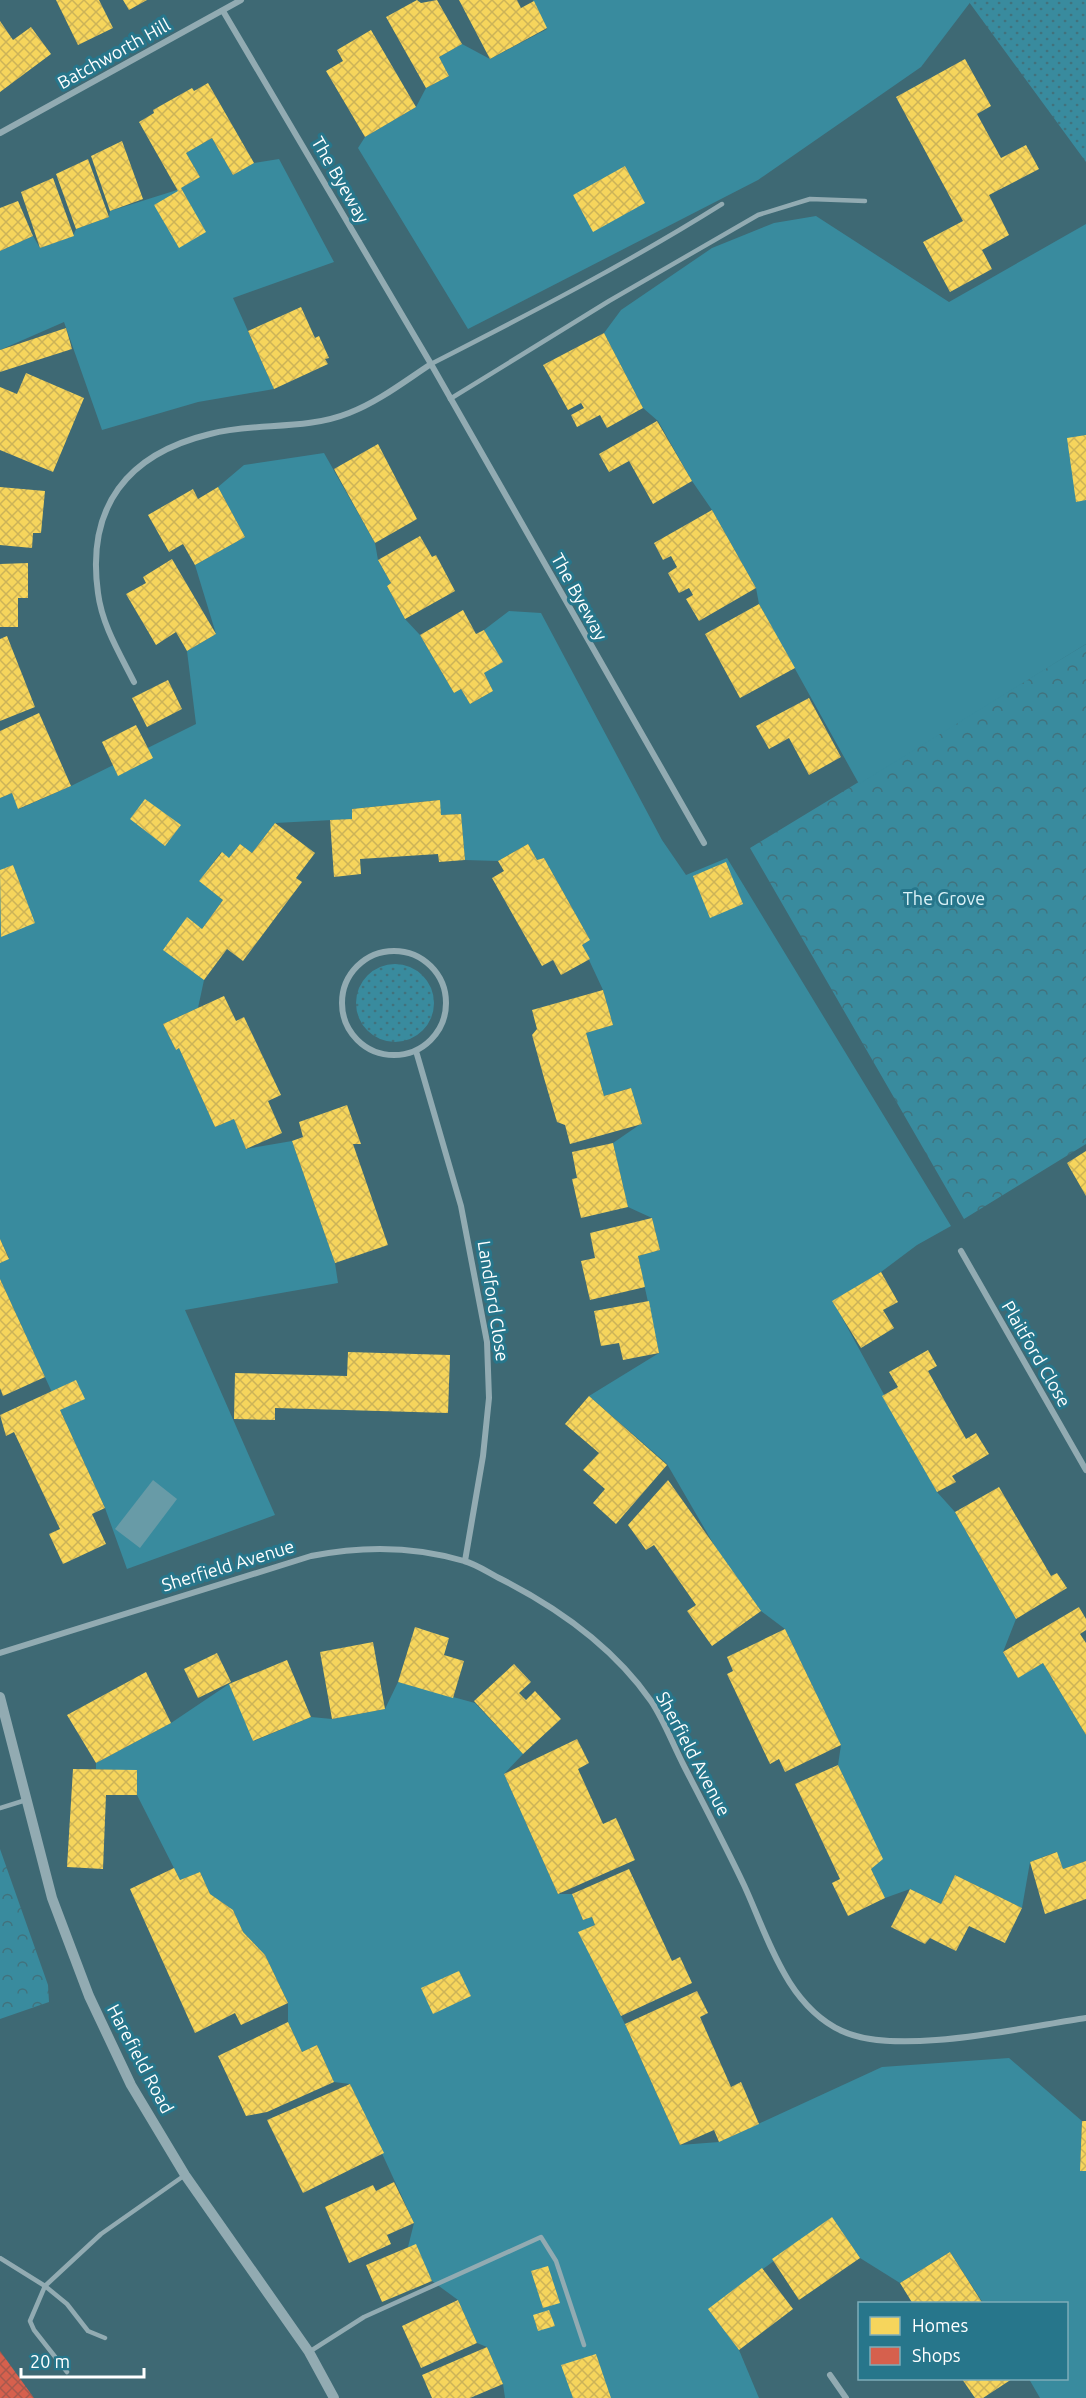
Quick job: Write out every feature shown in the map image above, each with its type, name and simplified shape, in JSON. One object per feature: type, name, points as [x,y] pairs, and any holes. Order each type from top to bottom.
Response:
[{"type":"street","name":"Batchworth Hill","points":[[0,133],[241,0]]},
{"type":"street","name":"The Byeway","points":[[223,11],[431,364],[704,843]]},
{"type":"street","points":[[134,682],[109,633],[98,595],[96,567],[98,534],[109,504],[124,479],[146,459],[180,443],[211,433],[304,424],[348,413],[381,397],[431,364]]},
{"type":"street","points":[[397,951],[414,954],[428,963],[440,977],[446,993],[446,1010],[441,1027],[430,1041],[416,1051],[399,1055],[382,1054],[366,1048],[353,1037],[345,1022],[342,1004],[344,987],[351,972],[364,960],[380,952],[397,951]]},
{"type":"street","name":"Landford Close","points":[[416,1051],[461,1206],[487,1342],[489,1398],[483,1456],[465,1561]]},
{"type":"street","name":"Plaitford Close","points":[[960,1251],[1086,1470]]},
{"type":"street","name":"Sherfield Avenue","points":[[0,1653],[242,1576],[339,1550],[391,1549],[465,1561],[528,1593],[579,1625],[652,1702],[743,1884],[776,1956],[796,1994],[817,2016],[842,2031],[863,2039],[890,2042],[936,2040],[1086,2018]]},
{"type":"street","name":"Harefield Road","points":[[0,1697],[52,1898],[89,1996],[131,2085],[185,2175],[309,2352],[334,2398]]},
{"type":"street","points":[[830,2375],[846,2398]]},
{"type":"lane","points":[[450,399],[609,301],[758,214],[810,199],[865,201]]},
{"type":"lane","points":[[431,364],[537,310],[669,237],[722,204]]},
{"type":"lane","points":[[0,1808],[28,1799]]},
{"type":"lane","points":[[67,2372],[34,2330],[30,2321],[45,2286],[101,2234],[185,2175]]},
{"type":"lane","points":[[309,2352],[364,2318],[541,2237],[556,2261],[584,2345]]},
{"type":"lane","points":[[0,2258],[45,2286],[67,2304],[88,2331],[105,2338]]},
{"type":"green space","points":[[533,0],[972,0],[921,67],[758,180],[468,329],[358,148],[365,137],[416,107],[426,88],[449,76],[439,57],[462,44],[490,59],[547,29]]},
{"type":"green space","points":[[972,0],[1086,0],[1086,162],[969,2]]},
{"type":"green space","points":[[212,138],[233,175],[254,163],[279,159],[334,262],[233,298],[274,389],[198,402],[102,430],[64,322],[0,350],[0,251],[33,236],[40,248],[73,236],[76,229],[109,217],[110,211],[177,190],[200,177],[186,153]]},
{"type":"green space","points":[[816,216],[949,302],[1086,224],[1086,644],[859,784],[759,604],[756,588],[712,510],[692,481],[658,421],[643,408],[604,333],[621,310],[712,248],[774,223]]},
{"type":"green space","points":[[324,453],[375,543],[378,560],[391,583],[387,586],[405,619],[420,635],[454,693],[461,689],[470,704],[493,691],[484,673],[502,662],[484,630],[509,611],[541,613],[662,840],[686,875],[727,858],[951,1226],[917,1245],[881,1272],[833,1301],[937,1492],[955,1512],[1016,1619],[1003,1652],[1018,1677],[1043,1663],[1086,1735],[1086,1861],[1063,1869],[1056,1852],[1030,1862],[1022,1908],[955,1875],[941,1904],[910,1889],[885,1898],[871,1869],[862,1817],[838,1765],[841,1745],[785,1629],[761,1611],[717,1550],[667,1464],[589,1396],[659,1353],[638,1256],[660,1250],[652,1218],[628,1207],[613,1143],[642,1123],[630,1088],[604,1096],[586,1033],[613,1025],[603,990],[582,945],[590,940],[544,858],[537,860],[528,844],[498,861],[465,860],[461,814],[441,815],[439,800],[352,809],[352,819],[275,823],[252,853],[240,844],[229,858],[221,852],[200,881],[223,900],[202,929],[204,980],[198,1008],[163,1024],[176,1050],[179,1048],[215,1127],[234,1119],[246,1149],[292,1141],[335,1263],[338,1283],[185,1310],[275,1515],[127,1569],[105,1508],[0,1279],[0,1263],[9,1258],[0,1239],[0,798],[12,793],[19,809],[196,724],[187,651],[216,634],[195,565],[245,537],[218,487],[244,465]]},
{"type":"green space","name":"The Grove","points":[[1086,644],[1086,1144],[964,1219],[750,848]]},
{"type":"green space","points":[[395,964],[410,967],[427,981],[434,1003],[431,1018],[417,1035],[395,1042],[380,1039],[363,1025],[356,1003],[359,988],[373,971]]},
{"type":"green space","points":[[398,1682],[475,1703],[523,1754],[504,1774],[558,1894],[572,1894],[583,1920],[592,1917],[595,1925],[579,1933],[625,2024],[680,2145],[719,2142],[882,2067],[1009,2058],[1082,2121],[1080,2170],[1086,2171],[1086,2398],[1040,2398],[1030,2380],[1068,2380],[1068,2302],[982,2302],[950,2252],[900,2283],[860,2258],[832,2218],[709,2309],[739,2350],[759,2398],[505,2398],[503,2384],[487,2347],[477,2343],[458,2300],[432,2281],[408,2247],[414,2223],[350,2084],[334,2082],[317,2045],[302,2052],[288,2022],[288,2003],[265,1955],[243,1932],[233,1910],[210,1894],[200,1872],[180,1880],[137,1795],[137,1771],[96,1769],[96,1763],[171,1723],[229,1684],[254,1741],[311,1717],[332,1719],[385,1709]]},
{"type":"green space","points":[[0,1849],[48,1985],[49,2002],[0,2019]]},
{"type":"shaded area","points":[[153,1480],[177,1499],[140,1548],[115,1529]]},
{"type":"building: Homes","points":[[56,0],[99,0],[113,28],[78,45]]},
{"type":"building: Homes","points":[[123,0],[147,0],[129,10]]},
{"type":"building: Homes","points":[[417,0],[421,3],[437,0],[462,44],[439,57],[449,76],[426,88],[386,17]]},
{"type":"building: Homes","points":[[459,0],[517,0],[521,8],[534,1],[547,28],[490,59]]},
{"type":"building: Homes","points":[[0,21],[13,40],[31,27],[51,54],[0,92]]},
{"type":"building: Homes","points":[[371,30],[416,107],[365,137],[326,71],[343,61],[337,50]]},
{"type":"building: Homes","points":[[965,59],[991,106],[977,114],[1001,158],[1026,145],[1039,169],[989,195],[1009,235],[982,250],[992,269],[950,292],[923,242],[963,221],[896,97]]},
{"type":"building: Homes","points":[[208,83],[254,163],[233,175],[212,138],[186,153],[200,177],[181,188],[206,232],[179,248],[154,205],[178,191],[139,122],[154,113],[153,110],[192,88],[194,91]]},
{"type":"building: Homes","points":[[122,141],[143,199],[110,211],[91,156]]},
{"type":"building: Homes","points":[[88,159],[109,217],[76,229],[56,174]]},
{"type":"building: Homes","points":[[625,166],[645,203],[593,232],[573,195]]},
{"type":"building: Homes","points":[[53,178],[74,236],[40,248],[21,192]]},
{"type":"building: Homes","points":[[18,201],[33,236],[0,251],[0,208]]},
{"type":"building: Homes","points":[[301,307],[315,338],[319,336],[329,358],[325,359],[328,364],[274,389],[248,331]]},
{"type":"building: Homes","points":[[66,328],[72,349],[0,372],[0,350]]},
{"type":"building: Homes","points":[[604,333],[643,408],[607,428],[600,415],[577,427],[571,415],[584,408],[581,403],[568,410],[543,365]]},
{"type":"building: Homes","points":[[26,373],[84,398],[53,472],[0,450],[0,387],[17,394]]},
{"type":"building: Homes","points":[[657,421],[692,481],[653,504],[629,461],[609,472],[599,454]]},
{"type":"building: Homes","points":[[1086,435],[1086,500],[1076,502],[1067,438]]},
{"type":"building: Homes","points":[[378,444],[417,519],[375,543],[334,469]]},
{"type":"building: Homes","points":[[0,487],[45,491],[41,533],[33,533],[32,548],[0,545]]},
{"type":"building: Homes","points":[[218,487],[245,537],[195,565],[183,544],[169,552],[148,515],[193,489],[198,499]]},
{"type":"building: Homes","points":[[712,510],[756,588],[699,621],[686,599],[693,595],[689,588],[679,593],[668,573],[677,567],[671,556],[663,560],[654,543]]},
{"type":"building: Homes","points":[[420,536],[432,557],[436,555],[455,591],[405,619],[387,586],[391,583],[378,560]]},
{"type":"building: Homes","points":[[172,559],[216,634],[187,651],[176,632],[156,645],[126,594],[146,583],[143,577]]},
{"type":"building: Homes","points":[[28,563],[28,598],[18,598],[18,627],[0,627],[0,564]]},
{"type":"building: Homes","points":[[759,604],[795,668],[740,698],[705,634]]},
{"type":"building: Homes","points":[[463,610],[476,634],[484,630],[503,662],[484,673],[493,691],[470,704],[461,689],[454,693],[420,635]]},
{"type":"building: Homes","points":[[7,636],[35,707],[0,721],[0,639]]},
{"type":"building: Homes","points":[[168,680],[182,709],[147,727],[132,698]]},
{"type":"building: Homes","points":[[809,698],[841,757],[809,775],[789,738],[769,749],[756,726]]},
{"type":"building: Homes","points":[[39,713],[71,786],[18,809],[12,793],[0,798],[0,731]]},
{"type":"building: Homes","points":[[136,725],[153,758],[118,776],[102,742]]},
{"type":"building: Homes","points":[[145,799],[181,825],[165,846],[130,819]]},
{"type":"building: Homes","points":[[440,800],[441,815],[461,814],[465,860],[439,862],[438,854],[360,859],[361,874],[334,877],[330,820],[352,819],[352,809]]},
{"type":"building: Homes","points":[[275,823],[315,853],[296,878],[302,882],[243,961],[227,949],[204,980],[163,950],[187,917],[202,929],[223,900],[199,881],[222,852],[229,858],[240,844],[252,853]]},
{"type":"building: Homes","points":[[528,844],[537,860],[544,858],[590,940],[582,945],[590,959],[561,975],[553,960],[542,966],[492,878],[504,871],[498,861]]},
{"type":"building: Homes","points":[[726,862],[743,904],[710,918],[693,876]]},
{"type":"building: Homes","points":[[13,865],[35,923],[1,937],[0,870]]},
{"type":"building: Homes","points":[[603,990],[613,1025],[586,1033],[604,1096],[631,1088],[642,1124],[570,1144],[565,1125],[557,1122],[544,1078],[532,1035],[537,1029],[532,1010]]},
{"type":"building: Homes","points":[[224,996],[236,1021],[244,1017],[281,1095],[268,1101],[282,1133],[246,1149],[234,1119],[215,1127],[179,1048],[176,1050],[163,1024]]},
{"type":"building: Homes","points":[[347,1105],[361,1144],[353,1144],[388,1245],[335,1263],[292,1141],[303,1137],[299,1122]]},
{"type":"building: Homes","points":[[613,1143],[628,1207],[581,1218],[572,1179],[577,1178],[572,1152]]},
{"type":"building: Homes","points":[[1086,1151],[1086,1196],[1067,1163]]},
{"type":"building: Homes","points":[[652,1218],[660,1250],[638,1256],[645,1287],[590,1300],[581,1261],[595,1258],[590,1233]]},
{"type":"building: Homes","points":[[0,1239],[9,1259],[0,1263]]},
{"type":"building: Homes","points":[[881,1272],[898,1302],[883,1310],[894,1328],[861,1348],[832,1301]]},
{"type":"building: Homes","points":[[0,1279],[45,1377],[3,1396],[0,1388]]},
{"type":"building: Homes","points":[[649,1301],[659,1353],[623,1360],[619,1343],[601,1346],[594,1311]]},
{"type":"building: Homes","points":[[928,1350],[937,1366],[928,1371],[966,1439],[976,1433],[989,1454],[952,1476],[956,1482],[937,1492],[882,1396],[898,1387],[889,1372]]},
{"type":"building: Homes","points":[[348,1352],[450,1355],[448,1413],[275,1408],[275,1420],[234,1419],[235,1373],[347,1376]]},
{"type":"building: Homes","points":[[76,1380],[85,1399],[60,1410],[105,1508],[92,1514],[106,1544],[63,1564],[49,1534],[60,1529],[14,1432],[6,1436],[0,1415]]},
{"type":"building: Homes","points":[[589,1396],[667,1465],[616,1524],[593,1503],[605,1489],[583,1470],[599,1453],[565,1424]]},
{"type":"building: Homes","points":[[668,1480],[761,1611],[712,1646],[687,1611],[696,1605],[654,1545],[646,1550],[628,1525]]},
{"type":"building: Homes","points":[[999,1487],[1051,1576],[1057,1573],[1067,1588],[1016,1619],[955,1512]]},
{"type":"building: Homes","points":[[1079,1607],[1086,1619],[1086,1630],[1080,1634],[1086,1643],[1086,1735],[1043,1663],[1018,1678],[1003,1652]]},
{"type":"building: Homes","points":[[415,1627],[449,1638],[444,1655],[464,1661],[453,1698],[398,1682]]},
{"type":"building: Homes","points":[[785,1629],[841,1745],[785,1772],[779,1759],[770,1764],[727,1674],[733,1671],[727,1657]]},
{"type":"building: Homes","points":[[373,1642],[385,1709],[332,1719],[320,1652]]},
{"type":"building: Homes","points":[[217,1653],[231,1682],[198,1698],[184,1669]]},
{"type":"building: Homes","points":[[287,1660],[311,1717],[253,1741],[229,1684]]},
{"type":"building: Homes","points":[[514,1664],[531,1682],[519,1693],[526,1700],[535,1691],[561,1719],[523,1754],[474,1701]]},
{"type":"building: Homes","points":[[146,1672],[171,1723],[96,1763],[67,1715]]},
{"type":"building: Homes","points":[[577,1739],[589,1763],[578,1769],[603,1824],[616,1818],[635,1860],[558,1894],[504,1774]]},
{"type":"building: Homes","points":[[838,1765],[883,1859],[871,1869],[885,1898],[848,1916],[832,1883],[840,1879],[795,1784]]},
{"type":"building: Homes","points":[[73,1769],[137,1770],[137,1795],[106,1795],[103,1869],[67,1867]]},
{"type":"building: Homes","points":[[1057,1852],[1063,1869],[1086,1861],[1086,1899],[1045,1914],[1030,1862]]},
{"type":"building: Homes","points":[[174,1868],[180,1880],[200,1872],[210,1894],[233,1910],[243,1932],[265,1955],[288,2003],[241,2025],[235,2013],[195,2033],[130,1889]]},
{"type":"building: Homes","points":[[629,1869],[672,1961],[680,1957],[692,1983],[621,2016],[578,1932],[595,1925],[592,1917],[583,1920],[572,1894]]},
{"type":"building: Homes","points":[[955,1875],[1022,1908],[1005,1943],[969,1926],[956,1951],[930,1938],[925,1944],[891,1927],[910,1889],[941,1904]]},
{"type":"building: Homes","points":[[459,1971],[471,1996],[433,2014],[421,1988]]},
{"type":"building: Homes","points":[[697,1991],[708,2013],[700,2017],[731,2087],[741,2082],[759,2124],[719,2142],[714,2130],[680,2145],[625,2024]]},
{"type":"building: Homes","points":[[288,2022],[302,2052],[317,2045],[334,2082],[267,2112],[246,2116],[218,2056]]},
{"type":"building: Homes","points":[[350,2084],[384,2153],[303,2193],[267,2120]]},
{"type":"building: Homes","points":[[1082,2121],[1086,2121],[1086,2171],[1080,2171]]},
{"type":"building: Homes","points":[[394,2182],[414,2223],[387,2235],[391,2244],[349,2263],[325,2207],[373,2185],[376,2191]]},
{"type":"building: Homes","points":[[832,2217],[860,2258],[799,2300],[772,2259]]},
{"type":"building: Homes","points":[[416,2244],[432,2281],[382,2302],[366,2265]]},
{"type":"building: Homes","points":[[950,2252],[982,2302],[912,2302],[900,2283]]},
{"type":"building: Homes","points":[[548,2266],[560,2303],[543,2308],[531,2271]]},
{"type":"building: Homes","points":[[762,2268],[793,2309],[739,2350],[708,2309]]},
{"type":"building: Homes","points":[[458,2300],[477,2343],[421,2368],[402,2326]]},
{"type":"building: Homes","points":[[549,2310],[555,2326],[538,2331],[533,2315]]},
{"type":"building: Homes","points":[[487,2347],[503,2384],[470,2398],[432,2398],[422,2375]]},
{"type":"building: Homes","points":[[596,2354],[611,2398],[573,2398],[561,2365]]},
{"type":"building: Homes","points":[[963,2380],[1010,2380],[983,2398],[975,2398]]},
{"type":"building: Shops","points":[[0,2351],[34,2398],[0,2398]]}]
